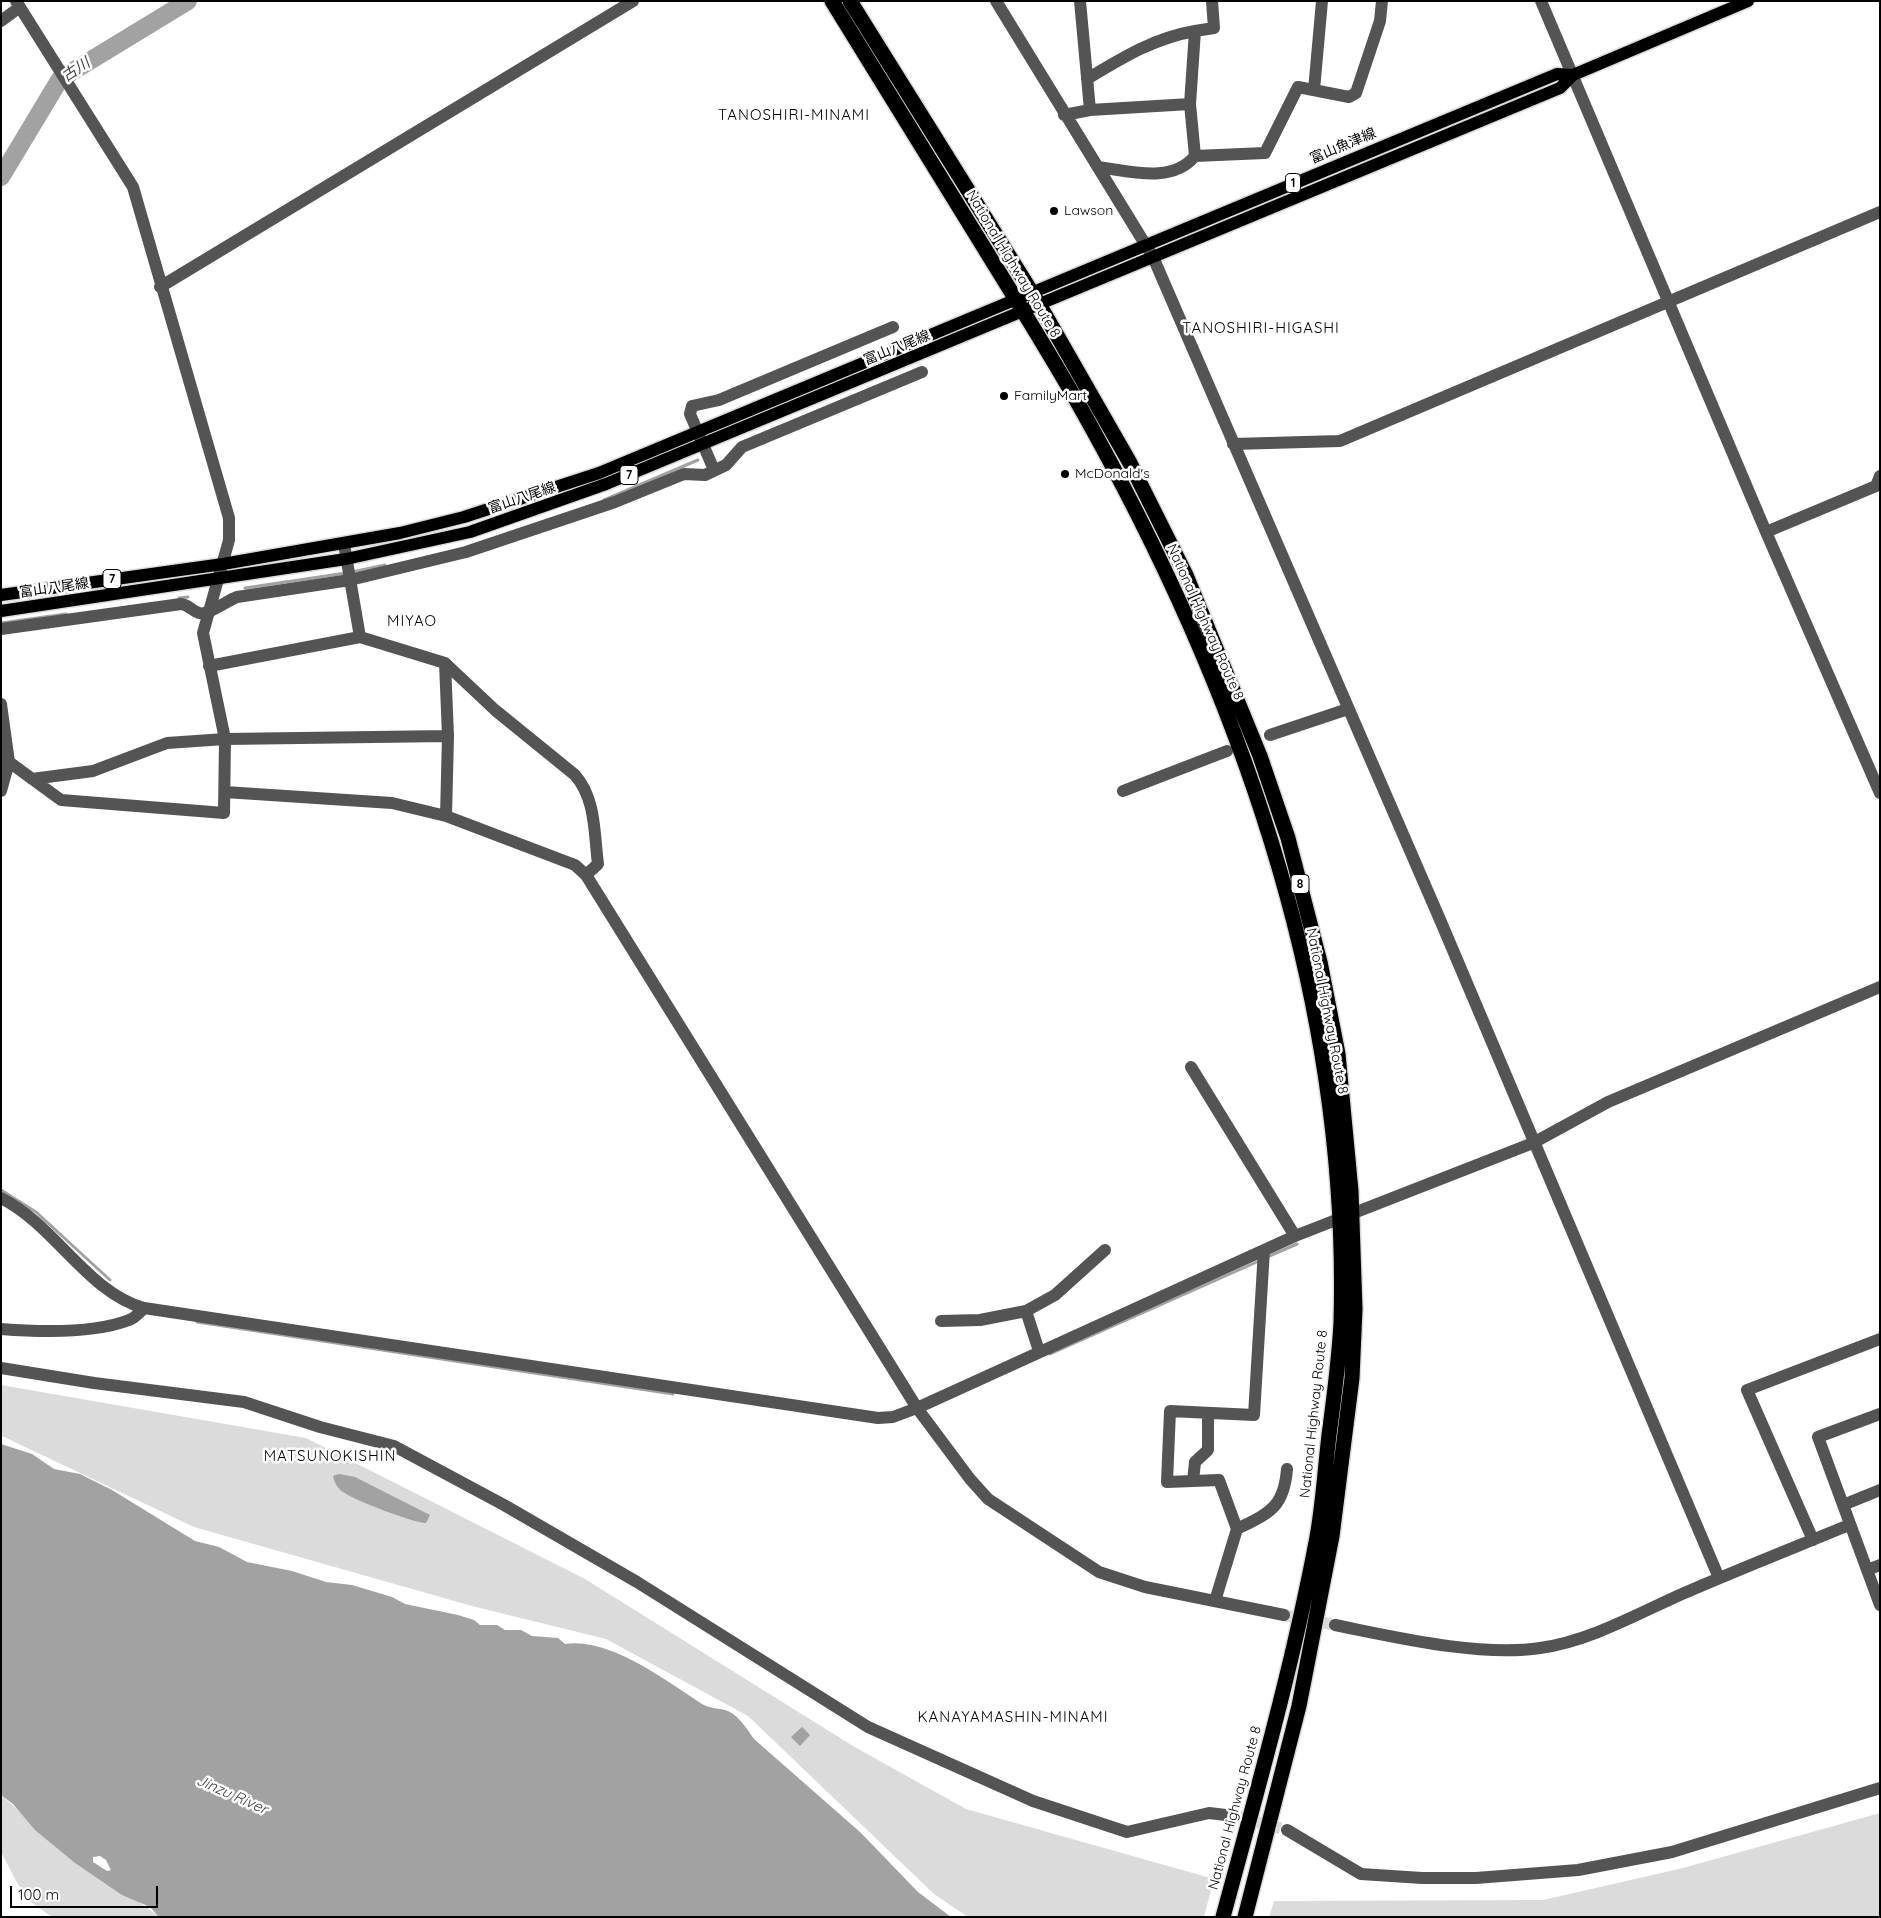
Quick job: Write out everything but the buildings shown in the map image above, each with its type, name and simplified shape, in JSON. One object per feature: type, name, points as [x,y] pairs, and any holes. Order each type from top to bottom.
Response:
[{"type":"highway","name":"National Highway Route 8","points":[[832,1],[1093,429],[1167,574],[1210,670],[1246,762],[1274,845],[1304,960],[1323,1057],[1334,1157],[1346,1216],[1341,1324],[1317,1536],[1280,1700],[1223,1917]]},
{"type":"highway","name":"National Highway Route 8","points":[[850,1],[1035,298],[1130,464],[1186,576],[1260,756],[1288,838],[1320,962],[1338,1054],[1346,1216],[1355,1309],[1352,1378],[1332,1536],[1299,1706],[1245,1917]]},
{"type":"main road","name":"富山魚津線","points":[[1035,298],[1153,257],[1560,88],[1573,75],[1748,1]]},
{"type":"main road","name":"富山魚津線","points":[[1019,305],[1146,245],[1557,74],[1573,75]]},
{"type":"main road","name":"富山八尾線","points":[[1,595],[223,564],[344,544],[400,533],[446,521],[599,473],[697,432],[1019,305]]},
{"type":"main road","name":"富山八尾線","points":[[1,611],[346,559],[470,532],[606,484],[704,444],[1019,305]]},
{"type":"street","points":[[160,287],[633,1]]},
{"type":"street","points":[[996,1],[1064,115],[1153,257],[1719,1578]]},
{"type":"street","points":[[1080,1],[1090,110]]},
{"type":"street","points":[[1087,79],[1147,44],[1174,35],[1214,28],[1212,1]]},
{"type":"street","points":[[1314,90],[1322,1]]},
{"type":"street","points":[[1098,167],[1160,174],[1188,163],[1195,156],[1265,153],[1298,87],[1349,97],[1356,94],[1380,21],[1382,1]]},
{"type":"street","points":[[1541,1],[1766,532],[1880,793]]},
{"type":"street","points":[[1,20],[18,4],[133,187],[160,287],[230,518],[229,540],[203,633],[225,739],[224,813],[61,800],[5,759]]},
{"type":"street","points":[[1194,31],[1190,104],[1195,156]]},
{"type":"street","points":[[1064,115],[1090,110],[1190,104]]},
{"type":"street","points":[[1233,444],[1340,441],[1880,212]]},
{"type":"street","points":[[714,470],[690,414],[692,406],[719,400],[893,327]]},
{"type":"street","points":[[1,630],[181,604],[187,605],[199,613],[208,613],[223,602],[237,596],[350,580],[466,552],[616,502],[684,474],[705,475],[726,465],[742,447],[922,372]]},
{"type":"street","points":[[1766,532],[1876,486],[1880,476]]},
{"type":"street","points":[[344,544],[360,638]]},
{"type":"street","points":[[209,666],[360,638],[445,663],[495,710],[575,775],[585,787],[592,810],[598,864],[586,875]]},
{"type":"street","points":[[445,663],[448,736],[446,816]]},
{"type":"street","points":[[1,704],[5,759],[1,791]]},
{"type":"street","points":[[1270,736],[1348,709]]},
{"type":"street","points":[[32,779],[92,771],[167,743],[225,739],[448,736]]},
{"type":"street","points":[[1123,791],[1227,751]]},
{"type":"street","points":[[225,792],[392,803],[446,816],[575,865],[586,875],[917,1408],[970,1479],[982,1492],[1041,1535],[1099,1572],[1145,1587],[1284,1615]]},
{"type":"street","points":[[1,1198],[28,1215],[110,1291],[126,1303],[144,1308],[878,1418],[893,1417],[917,1408],[1295,1236],[1533,1143],[1622,1096],[1880,987]]},
{"type":"street","points":[[1191,1067],[1295,1236]]},
{"type":"street","points":[[941,1320],[980,1320],[1026,1311],[1055,1295],[1105,1250]]},
{"type":"street","points":[[1215,1601],[1237,1530],[1219,1480],[1167,1482],[1170,1411],[1254,1415],[1264,1250]]},
{"type":"street","points":[[1,1329],[44,1332],[103,1327],[131,1320],[144,1308]]},
{"type":"street","points":[[1026,1311],[1039,1351]]},
{"type":"street","points":[[1813,1540],[1747,1390],[1880,1340]]},
{"type":"street","points":[[1,1368],[94,1383],[244,1402],[320,1427],[394,1446],[504,1505],[637,1582],[868,1727],[1033,1801],[1127,1832],[1209,1812],[1234,1816]]},
{"type":"street","points":[[1194,1481],[1195,1462],[1208,1450],[1208,1413]]},
{"type":"street","points":[[1880,1414],[1818,1437],[1880,1605]]},
{"type":"street","points":[[1237,1530],[1272,1511],[1281,1500],[1286,1486],[1287,1469]]},
{"type":"street","points":[[1843,1505],[1880,1490]]},
{"type":"street","points":[[1335,1625],[1422,1642],[1496,1649],[1540,1648],[1593,1633],[1719,1578],[1849,1525]]},
{"type":"street","points":[[1867,1570],[1880,1565]]},
{"type":"street","points":[[1287,1830],[1361,1874],[1422,1878],[1485,1877],[1578,1870],[1672,1852],[1880,1788]]},
{"type":"shaded area","points":[[1,1385],[306,1438],[585,1579],[853,1746],[966,1809],[1214,1879],[1204,1917],[968,1917],[934,1894],[748,1716],[606,1639],[472,1606],[194,1527],[2,1436]]},
{"type":"shaded area","points":[[1,1795],[53,1841],[160,1917],[52,1917],[25,1898],[1,1852]]},
{"type":"shaded area","points":[[1880,1813],[1880,1917],[1269,1917],[1274,1901],[1543,1900],[1683,1868]]},
{"type":"water","name":"Jinzu River","points":[[1,1444],[32,1454],[54,1469],[80,1474],[112,1490],[195,1541],[219,1547],[247,1562],[292,1571],[326,1582],[352,1585],[392,1597],[405,1604],[474,1620],[480,1625],[497,1625],[505,1630],[521,1630],[532,1636],[558,1638],[565,1644],[600,1647],[637,1663],[702,1704],[728,1711],[736,1716],[754,1739],[860,1832],[918,1892],[951,1917],[159,1917],[150,1907],[122,1895],[75,1863],[35,1830],[13,1804],[1,1795]],"holes":[[[100,1856],[106,1860],[111,1870],[107,1871],[93,1862],[93,1857]]]},
{"type":"water","points":[[339,1474],[355,1477],[430,1515],[426,1523],[398,1516],[341,1491],[335,1483],[333,1476]]},
{"type":"water","points":[[802,1727],[810,1735],[800,1746],[791,1737]]},
{"type":"waterway","name":"古川","points":[[1,177],[60,79],[188,1]]},
{"type":"waterway","points":[[604,500],[698,460]]},
{"type":"waterway","points":[[352,572],[385,565]]},
{"type":"waterway","points":[[245,588],[346,573]]},
{"type":"waterway","points":[[179,598],[188,597]]},
{"type":"waterway","points":[[1,623],[66,614]]},
{"type":"waterway","points":[[1,1190],[36,1212],[110,1280]]},
{"type":"waterway","points":[[1267,1257],[1297,1244]]},
{"type":"waterway","points":[[1050,1354],[1259,1261]]},
{"type":"waterway","points":[[197,1322],[673,1394]]},
{"type":"tunnel","points":[[1284,1615],[1335,1625]]},
{"type":"tunnel","points":[[1234,1816],[1287,1830]]},
{"type":"place","name":"Lawson","points":[[1054,211]]},
{"type":"place","name":"FamilyMart","points":[[1004,396]]},
{"type":"place","name":"McDonald's","points":[[1065,474]]},
{"type":"district","name":"TANOSHIRI-MINAMI","points":[[794,115]]},
{"type":"district","name":"TANOSHIRI-HIGASHI","points":[[1261,328]]},
{"type":"district","name":"MIYAO","points":[[412,621]]},
{"type":"district","name":"MATSUNOKISHIN","points":[[330,1456]]},
{"type":"district","name":"KANAYAMASHIN-MINAMI","points":[[1013,1717]]}]
